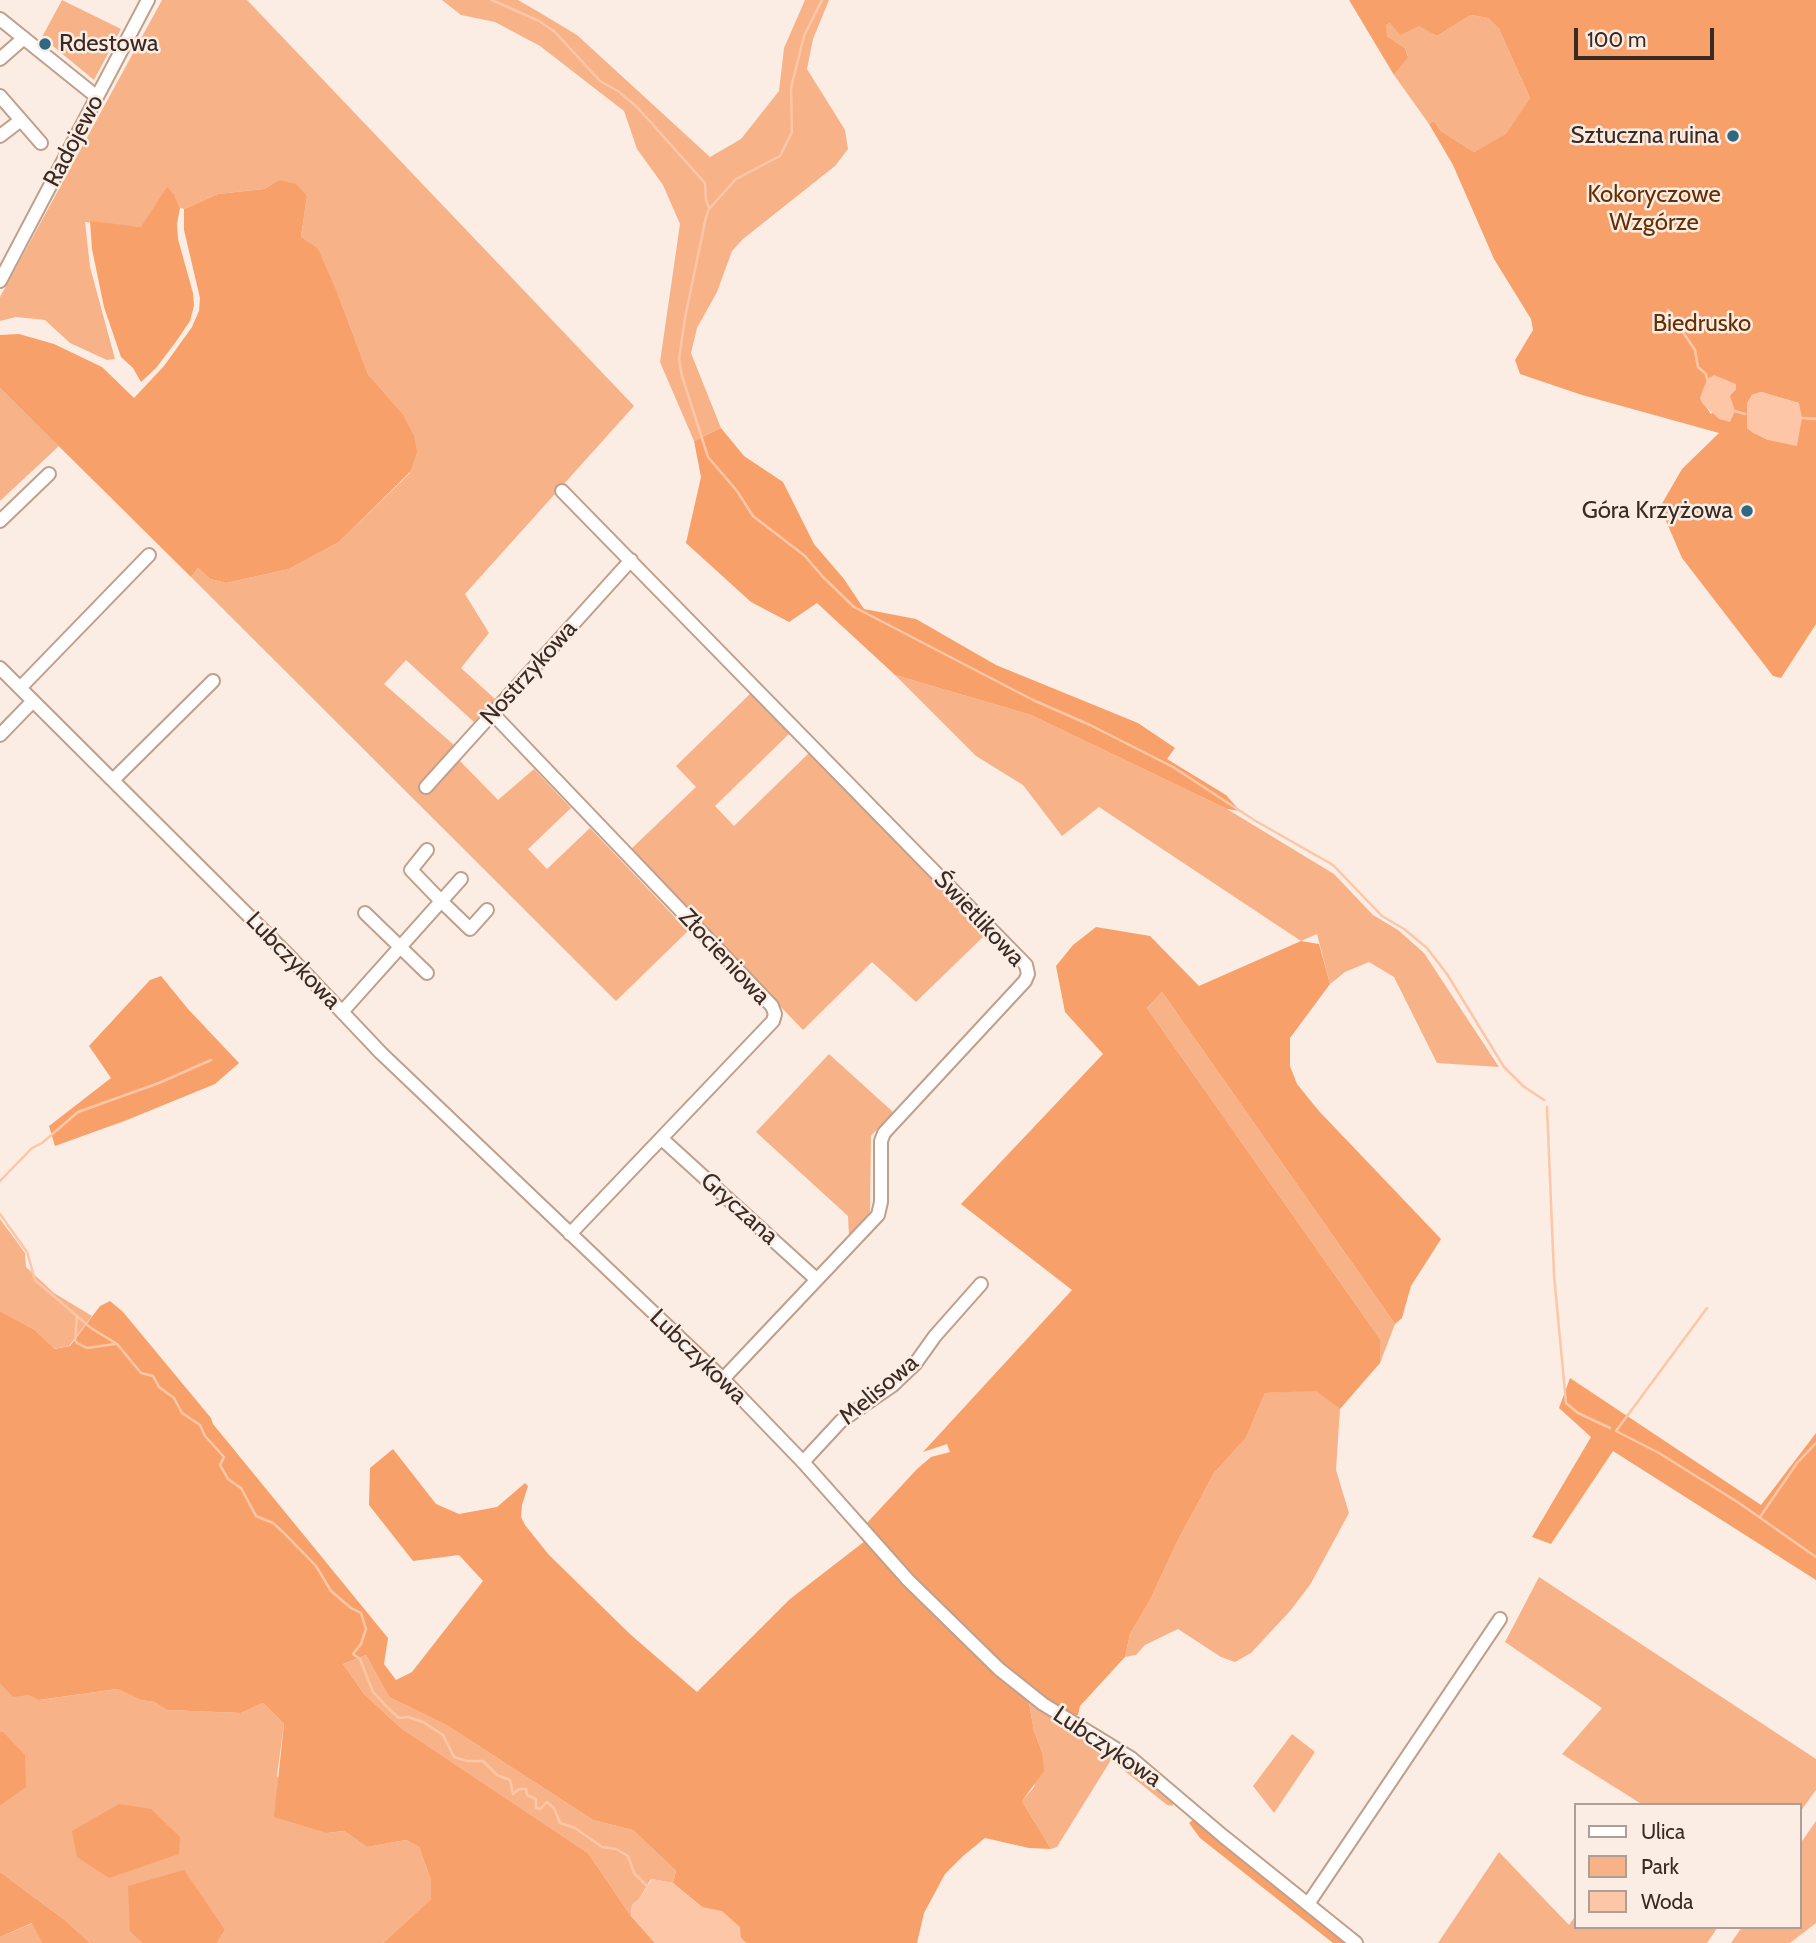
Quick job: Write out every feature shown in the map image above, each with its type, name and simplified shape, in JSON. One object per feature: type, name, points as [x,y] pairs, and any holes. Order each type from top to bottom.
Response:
[{"type":"street","name":"Radojewo","points":[[0,281],[148,0]]},
{"type":"street","points":[[0,19],[97,97]]},
{"type":"street","points":[[0,59],[23,38]]},
{"type":"street","points":[[0,96],[41,143]]},
{"type":"street","points":[[0,136],[20,120]]},
{"type":"street","points":[[0,521],[50,474]]},
{"type":"street","name":"Świetlikowa","points":[[562,491],[1026,965],[1028,974],[1025,981],[884,1133],[881,1141],[881,1202],[878,1215],[723,1379]]},
{"type":"street","points":[[20,688],[149,555]]},
{"type":"street","name":"Nostrzykowa","points":[[426,787],[631,559]]},
{"type":"street","name":"Lubczykowa","points":[[0,668],[381,1053],[723,1379],[803,1462],[908,1580],[1025,1692],[1131,1758],[1356,1943]]},
{"type":"street","points":[[113,780],[213,681]]},
{"type":"street","points":[[0,735],[33,701]]},
{"type":"street","name":"Złocieniowa","points":[[493,713],[772,1006],[775,1014],[773,1021],[570,1234]]},
{"type":"street","points":[[428,850],[411,870],[440,900],[470,929],[487,911]]},
{"type":"street","points":[[342,1012],[461,878]]},
{"type":"street","points":[[365,913],[427,973]]},
{"type":"street","name":"Gryczana","points":[[662,1139],[817,1279]]},
{"type":"street","name":"Melisowa","points":[[803,1462],[841,1421],[893,1385],[915,1364],[935,1336],[981,1284]]},
{"type":"street","points":[[1308,1904],[1500,1619]]},
{"type":"green space","points":[[62,0],[121,29],[94,80],[42,37]]},
{"type":"green space","points":[[162,0],[247,0],[634,406],[465,594],[489,633],[461,668],[495,699],[474,722],[406,660],[384,684],[454,745],[445,773],[460,761],[498,800],[534,769],[571,808],[528,849],[547,869],[590,828],[688,931],[616,1001],[191,577],[198,568],[210,579],[226,583],[289,569],[339,542],[410,473],[402,413],[368,374],[339,297],[301,237],[307,196],[279,180],[264,189],[218,194],[184,209],[180,208],[175,196],[141,227],[85,222],[90,267],[115,359],[107,360],[70,343],[45,320],[16,317],[0,321],[0,297]]},
{"type":"green space","points":[[442,0],[518,0],[537,11],[577,35],[710,157],[741,139],[779,91],[784,48],[805,0],[829,0],[813,39],[807,69],[845,130],[848,149],[835,166],[743,239],[732,251],[717,292],[697,328],[691,353],[721,428],[694,441],[660,362],[680,224],[663,185],[637,149],[624,111],[540,46],[495,22],[461,15]]},
{"type":"green space","name":"Kokoryczowe Wzgórze","points":[[1349,0],[1816,0],[1816,624],[1781,678],[1773,676],[1682,558],[1660,507],[1682,469],[1719,433],[1582,395],[1520,374],[1515,360],[1533,330],[1531,319],[1494,259],[1453,165],[1429,124],[1434,121],[1441,131],[1474,152],[1506,134],[1530,98],[1499,29],[1488,18],[1471,15],[1437,36],[1419,26],[1400,35],[1390,23],[1386,25],[1387,36],[1405,48],[1408,57],[1394,75]],"holes":[[[1736,389],[1711,414],[1700,398]],[[1761,392],[1799,403],[1768,440],[1747,428],[1747,404],[1752,395]]]},
{"type":"green space","points":[[1471,15],[1488,18],[1499,29],[1530,98],[1506,135],[1474,152],[1441,131],[1434,121],[1429,124],[1394,75],[1408,56],[1405,48],[1387,36],[1385,25],[1419,25],[1437,36]]},
{"type":"green space","points":[[279,180],[296,184],[307,196],[301,237],[318,249],[368,374],[402,413],[414,436],[417,452],[410,472],[339,542],[289,569],[226,583],[210,579],[198,568],[191,577],[0,388],[0,335],[19,334],[54,344],[102,367],[134,398],[164,366],[192,327],[199,311],[200,298],[184,230],[184,209],[218,194],[264,189]]},
{"type":"green space","points":[[167,187],[180,208],[178,239],[194,306],[190,321],[175,343],[156,368],[141,382],[133,368],[121,357],[104,307],[92,249],[90,221],[141,227]]},
{"type":"green space","points":[[0,388],[59,446],[0,501]]},
{"type":"green space","points":[[721,428],[744,456],[783,482],[814,544],[844,579],[864,609],[916,619],[996,665],[1138,723],[1175,748],[1167,759],[1226,795],[1240,811],[1227,809],[1031,715],[895,675],[817,603],[789,622],[751,602],[686,543],[701,477],[694,441]]},
{"type":"green space","points":[[895,675],[1031,715],[1227,809],[1334,874],[1373,915],[1398,930],[1424,953],[1499,1067],[1437,1063],[1394,977],[1369,962],[1345,972],[1330,984],[1317,934],[1301,941],[1099,807],[1062,836],[1023,785],[976,756]]},
{"type":"green space","points":[[751,693],[790,733],[715,806],[734,826],[809,753],[986,934],[916,1002],[872,962],[803,1030],[630,850],[696,787],[676,766]]},
{"type":"green space","points":[[1096,927],[1150,936],[1199,986],[1301,941],[1319,944],[1330,984],[1290,1038],[1290,1066],[1297,1084],[1318,1110],[1441,1239],[1411,1286],[1402,1318],[1395,1324],[1162,992],[1147,1008],[1380,1339],[1380,1363],[1340,1409],[1316,1391],[1265,1393],[1246,1438],[1214,1473],[1177,1542],[1149,1602],[1130,1634],[1125,1657],[1080,1706],[1078,1715],[1073,1715],[1028,1689],[931,1598],[866,1524],[931,1457],[950,1452],[947,1444],[923,1452],[1072,1290],[961,1204],[1103,1054],[1065,1012],[1056,966],[1073,945]]},
{"type":"green space","points":[[161,976],[239,1063],[215,1084],[55,1146],[49,1126],[111,1078],[89,1046],[150,980]]},
{"type":"green space","points":[[1162,992],[1395,1324],[1380,1363],[1380,1339],[1147,1008]]},
{"type":"green space","points":[[829,1054],[893,1112],[871,1136],[870,1212],[849,1235],[848,1216],[756,1132]]},
{"type":"green space","points":[[0,1219],[25,1253],[26,1267],[54,1293],[92,1316],[69,1346],[53,1349],[35,1330],[0,1311]]},
{"type":"green space","points":[[110,1301],[123,1312],[211,1418],[213,1424],[388,1638],[384,1664],[396,1680],[412,1672],[483,1581],[459,1555],[413,1561],[369,1505],[370,1468],[393,1449],[436,1504],[459,1514],[497,1507],[525,1483],[528,1486],[521,1517],[549,1555],[631,1635],[697,1692],[790,1599],[865,1541],[911,1591],[1029,1703],[1034,1731],[1042,1752],[1044,1771],[1022,1801],[1051,1849],[1029,1848],[985,1838],[945,1874],[924,1913],[917,1943],[746,1943],[711,1910],[702,1907],[673,1883],[676,1871],[633,1830],[593,1820],[448,1726],[389,1697],[366,1655],[343,1664],[364,1694],[401,1728],[588,1853],[631,1916],[655,1943],[383,1943],[431,1899],[431,1880],[419,1847],[406,1840],[367,1847],[344,1831],[327,1833],[274,1817],[284,1724],[263,1703],[241,1713],[167,1710],[154,1702],[141,1700],[117,1689],[39,1700],[28,1695],[13,1697],[0,1683],[0,1311],[35,1330],[54,1349],[70,1346],[100,1306]]},
{"type":"green space","points":[[1570,1378],[1761,1505],[1816,1433],[1816,1580],[1613,1451],[1551,1544],[1532,1537],[1591,1437],[1559,1408]]},
{"type":"green space","points":[[1316,1390],[1340,1409],[1336,1470],[1349,1513],[1310,1585],[1251,1653],[1235,1662],[1221,1657],[1178,1629],[1145,1645],[1136,1655],[1125,1657],[1130,1634],[1149,1602],[1177,1542],[1214,1473],[1246,1438],[1265,1393]]},
{"type":"green space","points":[[1539,1577],[1816,1759],[1816,1790],[1802,1809],[1802,1803],[1640,1803],[1562,1754],[1602,1708],[1505,1642]]},
{"type":"green space","points":[[366,1655],[389,1697],[448,1726],[593,1820],[633,1830],[676,1871],[673,1883],[651,1879],[639,1899],[632,1905],[631,1916],[588,1853],[401,1728],[364,1694],[343,1664]]},
{"type":"green space","points":[[0,1683],[40,1700],[117,1689],[141,1700],[154,1702],[167,1710],[241,1713],[263,1703],[284,1724],[277,1776],[327,1833],[344,1831],[367,1847],[406,1840],[419,1847],[431,1880],[431,1899],[383,1943],[217,1943],[225,1930],[130,1932],[142,1943],[90,1943],[66,1921],[0,1872],[0,1806],[26,1786],[3,1732],[0,1732]]},
{"type":"green space","points":[[1029,1703],[1106,1745],[1172,1799],[1173,1806],[1167,1805],[1111,1760],[1057,1847],[1051,1849],[1022,1801],[1034,1787],[1042,1752],[1034,1731]]},
{"type":"green space","points":[[0,1732],[25,1755],[26,1787],[0,1806]]},
{"type":"green space","points":[[1292,1734],[1315,1752],[1274,1813],[1253,1786]]},
{"type":"green space","points":[[119,1804],[151,1809],[180,1837],[179,1854],[109,1878],[77,1857],[72,1831]]},
{"type":"green space","points":[[1195,1818],[1350,1943],[1333,1943],[1200,1838],[1189,1823]]},
{"type":"green space","points":[[1816,1821],[1816,1923],[1790,1943],[1731,1943],[1741,1929],[1802,1929],[1802,1841]]},
{"type":"green space","points":[[1499,1852],[1569,1925],[1574,1918],[1574,1929],[1717,1929],[1707,1943],[1438,1943]]},
{"type":"green space","points":[[184,1870],[225,1930],[217,1943],[142,1943],[130,1932],[128,1886]]},
{"type":"green space","points":[[0,1872],[66,1921],[90,1943],[42,1943],[32,1923],[0,1937]]},
{"type":"green space","points":[[33,1923],[42,1943],[0,1943],[0,1937]]},
{"type":"water","points":[[1714,375],[1736,384],[1736,389],[1730,396],[1735,411],[1730,422],[1719,419],[1700,398],[1707,379]]},
{"type":"water","points":[[1761,392],[1799,403],[1802,418],[1797,446],[1768,440],[1747,428],[1747,404],[1752,395]]},
{"type":"water","points":[[652,1879],[673,1883],[702,1907],[722,1911],[740,1927],[741,1938],[746,1943],[655,1943],[631,1916],[632,1905]]},
{"type":"waterway","points":[[492,0],[539,21],[555,32],[600,81],[618,91],[637,107],[705,183],[709,208]]},
{"type":"waterway","points":[[822,0],[804,36],[791,88],[792,132],[780,156],[736,179],[709,209],[706,217],[679,359],[708,457],[737,491],[753,516],[805,556],[854,607],[1033,700],[1173,767],[1254,820],[1333,865],[1382,916],[1404,929],[1427,948],[1447,974],[1504,1067],[1523,1086],[1544,1100]]},
{"type":"waterway","points":[[1668,310],[1695,350],[1698,367],[1706,374],[1707,379]]},
{"type":"waterway","points":[[1735,411],[1745,414]]},
{"type":"waterway","points":[[1802,418],[1816,419]]},
{"type":"waterway","points":[[0,1181],[32,1148],[42,1143],[78,1112],[159,1083],[211,1060]]},
{"type":"waterway","points":[[1547,1107],[1554,1275],[1566,1403],[1578,1413],[1610,1428]]},
{"type":"waterway","points":[[0,1214],[27,1252],[35,1280],[91,1328],[117,1344],[141,1373],[153,1376],[159,1387],[174,1398],[182,1413],[200,1425],[205,1436],[224,1457],[220,1465],[228,1479],[241,1488],[256,1516],[273,1523],[283,1532],[316,1566],[331,1591],[361,1613],[366,1629],[361,1644],[353,1654],[360,1659],[373,1692],[389,1709],[399,1718],[408,1717],[423,1722],[443,1735],[454,1757],[467,1761],[483,1761],[497,1775],[510,1780],[513,1794],[519,1789],[526,1789],[527,1795],[536,1799],[536,1808],[540,1809],[547,1802],[554,1808],[560,1823],[575,1828],[602,1847],[616,1849],[628,1856],[634,1873],[648,1887]]},
{"type":"waterway","points":[[1707,1308],[1616,1431],[1659,1453],[1739,1503],[1816,1557]]},
{"type":"waterway","points":[[77,1317],[77,1343],[87,1348],[115,1344]]},
{"type":"waterway","points":[[1760,1517],[1797,1463],[1816,1443]]},
{"type":"place","name":"Rdestowa","points":[[45,44]]},
{"type":"place","name":"Sztuczna ruina","points":[[1733,136]]},
{"type":"place","name":"Góra Krzyżowa","points":[[1747,511]]},
{"type":"park label","name":"Biedrusko","points":[[1702,324]]}]
